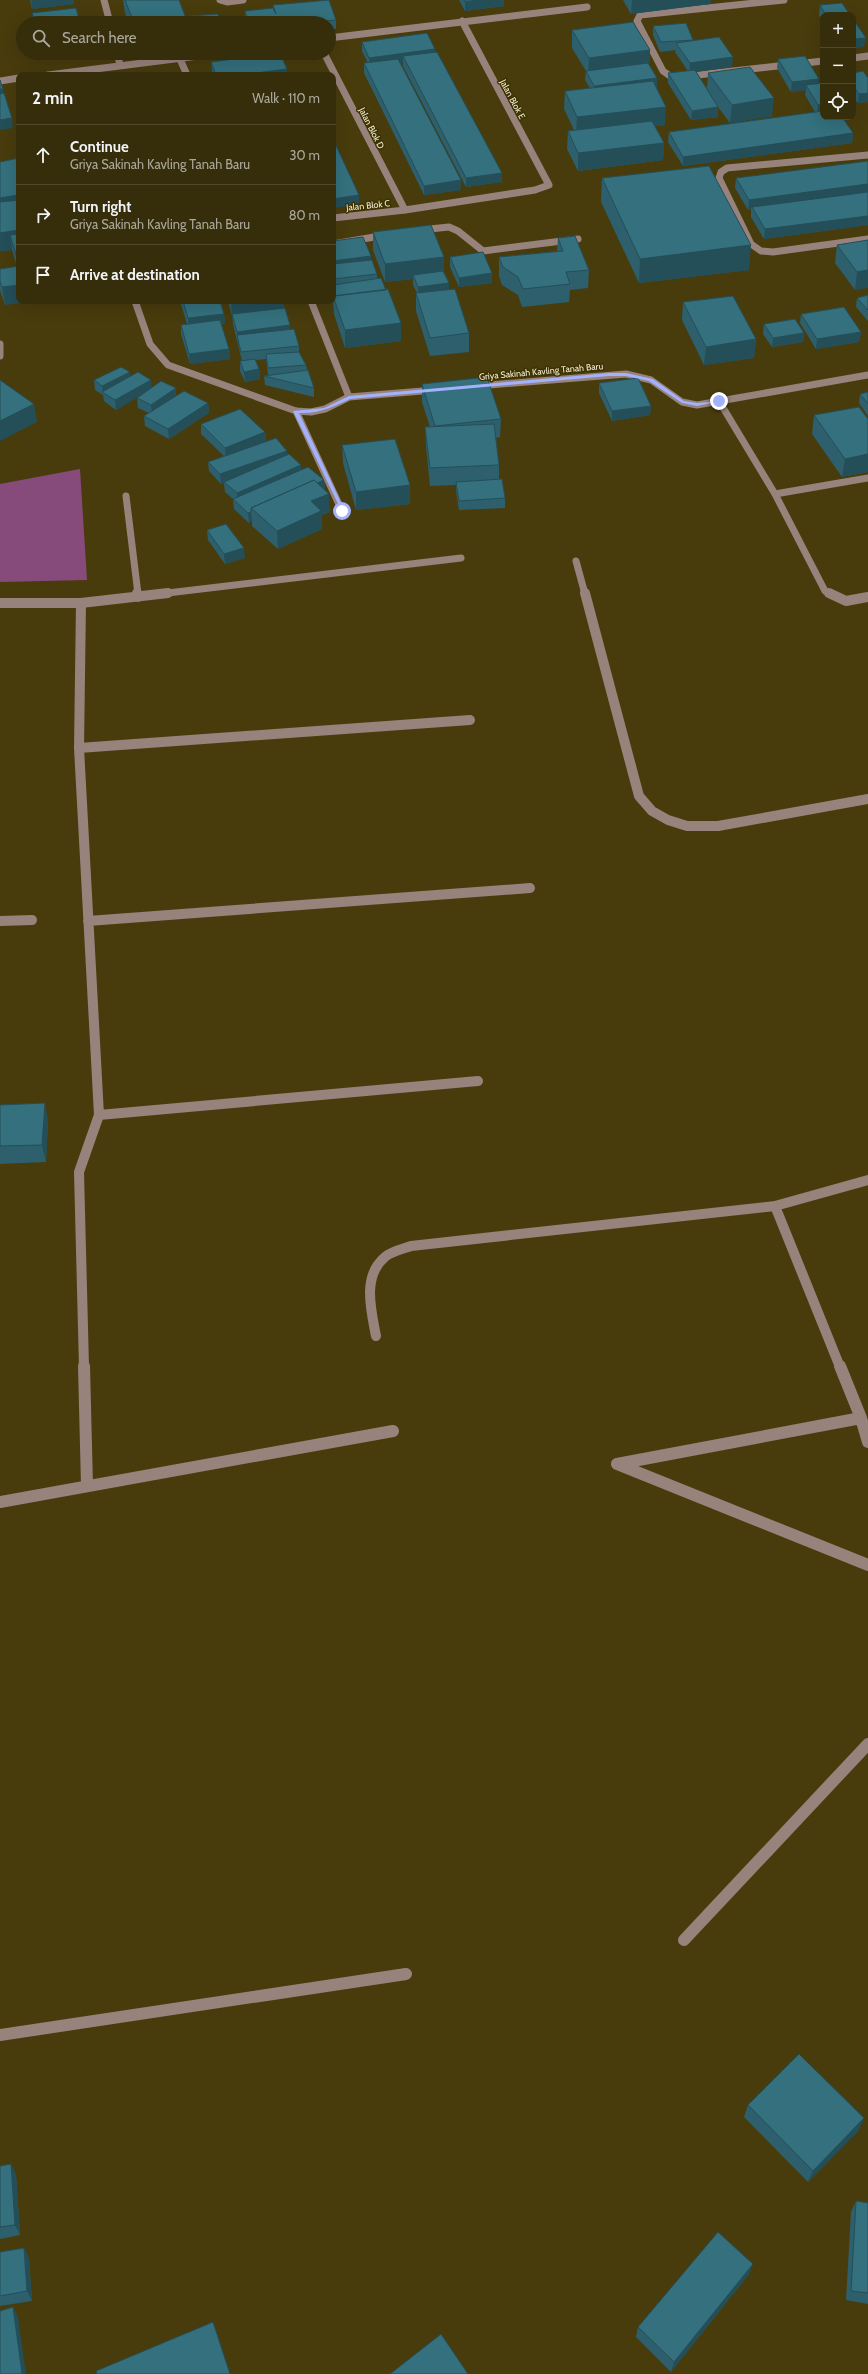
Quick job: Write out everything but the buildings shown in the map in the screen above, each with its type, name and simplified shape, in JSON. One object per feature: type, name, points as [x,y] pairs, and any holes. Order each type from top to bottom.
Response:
[{"type":"street","points":[[104,0],[108,16]]},
{"type":"street","points":[[220,0],[227,2],[243,0]]},
{"type":"street","points":[[784,0],[640,15],[637,21],[663,71],[670,76],[680,77],[820,61]]},
{"type":"street","points":[[336,37],[586,7]]},
{"type":"street","name":"Jalan Blok E","points":[[462,21],[549,185]]},
{"type":"street","points":[[856,58],[868,56]]},
{"type":"street","points":[[119,60],[120,65]]},
{"type":"street","points":[[70,72],[170,60]]},
{"type":"street","points":[[180,60],[186,72]]},
{"type":"street","name":"Jalan Blok D","points":[[328,60],[334,72]]},
{"type":"street","name":"Jalan Blok D","points":[[336,76],[405,210]]},
{"type":"street","points":[[0,81],[16,78]]},
{"type":"street","points":[[868,155],[727,168],[721,172],[719,178],[751,244],[761,251],[773,252],[868,239]]},
{"type":"street","name":"Jalan Blok C","points":[[336,218],[405,210],[535,190],[549,185]]},
{"type":"street","points":[[411,232],[447,227],[459,232],[474,248],[483,251],[578,239]]},
{"type":"street","points":[[336,244],[395,234]]},
{"type":"street","points":[[136,304],[150,346],[157,357],[168,365],[296,411],[311,412],[325,409],[349,397],[443,389]]},
{"type":"street","points":[[312,304],[349,397]]},
{"type":"street","points":[[0,344],[0,356]]},
{"type":"street","name":"Griya Sakinah Kavling Tanah Baru","points":[[467,387],[626,374],[651,380],[682,402],[697,404],[868,375]]},
{"type":"street","points":[[719,401],[775,494],[825,591],[846,601],[868,597]]},
{"type":"street","points":[[296,411],[342,511]]},
{"type":"street","points":[[775,494],[868,478]]},
{"type":"street","points":[[126,496],[138,597]]},
{"type":"street","points":[[0,603],[81,603],[461,558]]},
{"type":"street","points":[[576,561],[639,796],[652,811],[668,820],[687,826],[718,826],[868,799]]},
{"type":"street","points":[[81,603],[79,748],[99,1115],[80,1172],[87,1486]]},
{"type":"street","points":[[79,748],[470,720]]},
{"type":"street","points":[[88,921],[530,888]]},
{"type":"street","points":[[0,921],[32,920]]},
{"type":"street","points":[[99,1115],[478,1081]]},
{"type":"street","points":[[376,1336],[369,1296],[372,1272],[386,1257],[411,1246],[775,1206],[868,1180]]},
{"type":"street","points":[[775,1206],[861,1418],[868,1442]]},
{"type":"street","points":[[861,1418],[617,1464],[868,1565]]},
{"type":"street","points":[[0,1502],[393,1431]]},
{"type":"street","points":[[684,1940],[868,1744]]},
{"type":"street","points":[[0,2035],[406,1974]]},
{"type":"shaded area","points":[[80,469],[87,580],[0,582],[0,484]]},
{"type":"route","points":[[342,511],[296,411],[311,412],[325,409],[349,397],[626,374],[640,376],[651,380],[670,395],[682,402],[697,404],[719,401]]}]
